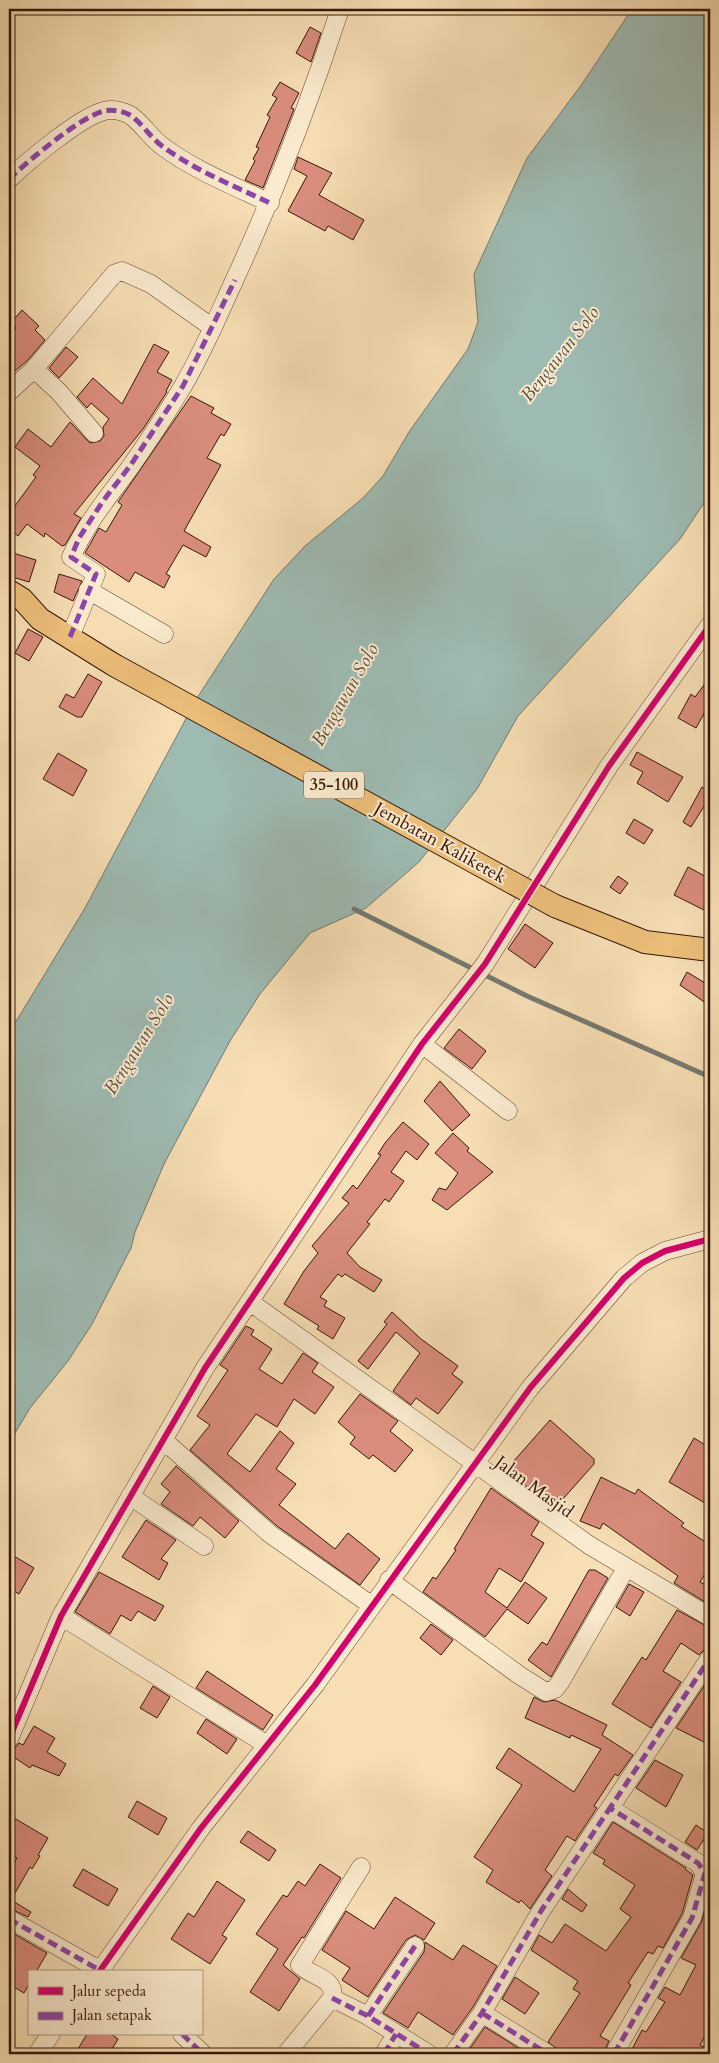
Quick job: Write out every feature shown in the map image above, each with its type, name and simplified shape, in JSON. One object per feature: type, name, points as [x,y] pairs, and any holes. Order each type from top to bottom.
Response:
[{"type":"main road","name":"35-100","points":[[9,591],[22,600],[40,619],[70,637]]},
{"type":"main road","name":"Jembatan Kaliketek","points":[[70,637],[114,665],[555,906],[645,942],[710,950]]},
{"type":"street","points":[[70,637],[96,574],[71,557],[79,538],[183,386],[213,328],[270,203],[313,95],[340,9]]},
{"type":"street","points":[[9,179],[46,147],[90,117],[104,111],[118,110],[130,115],[163,147],[217,178],[270,203]]},
{"type":"street","points":[[9,392],[34,369],[114,274],[122,270],[151,284],[213,328]]},
{"type":"street","points":[[34,369],[59,392],[94,433]]},
{"type":"street","points":[[88,590],[164,634]]},
{"type":"street","points":[[9,1739],[61,1616],[205,1368],[422,1044],[485,964],[609,766],[704,646],[710,624]]},
{"type":"street","points":[[422,1044],[508,1111]]},
{"type":"street","points":[[101,1970],[201,1828],[315,1685],[389,1580],[530,1388],[624,1278],[642,1263],[665,1251],[710,1239]]},
{"type":"street","name":"Jalan Masjid","points":[[250,1302],[589,1545],[710,1616]]},
{"type":"street","points":[[163,1440],[270,1534],[371,1605]]},
{"type":"street","points":[[130,1496],[204,1546]]},
{"type":"street","points":[[389,1580],[519,1675],[546,1692],[555,1689],[561,1681],[626,1568]]},
{"type":"street","points":[[61,1616],[267,1745]]},
{"type":"street","points":[[452,2054],[482,2014],[541,1911],[710,1658]]},
{"type":"street","points":[[610,1808],[698,1863],[705,1873],[692,1918],[614,2054]]},
{"type":"street","points":[[286,2054],[332,1998],[333,1991],[330,1984],[300,1966],[361,1867]]},
{"type":"street","points":[[9,1919],[98,1970]]},
{"type":"street","points":[[368,2016],[415,1946]]},
{"type":"street","points":[[332,1998],[368,2016],[428,2054]]},
{"type":"street","points":[[482,2014],[548,2054]]},
{"type":"street","points":[[384,2054],[396,2034]]},
{"type":"street","points":[[37,2054],[50,2036]]},
{"type":"street","points":[[184,2036],[203,2054]]},
{"type":"water","name":"Bengawan Solo","points":[[632,9],[710,9],[710,494],[680,539],[518,716],[477,789],[419,862],[366,908],[310,933],[260,994],[230,1041],[165,1162],[135,1232],[131,1248],[92,1324],[68,1361],[30,1408],[9,1443],[9,1033],[85,908],[197,698],[274,579],[305,546],[363,498],[383,476],[409,432],[468,349],[478,322],[474,274],[527,158],[582,84]]},
{"type":"building","points":[[310,27],[321,33],[311,62],[296,53]]},
{"type":"building","points":[[280,82],[299,93],[291,108],[294,109],[263,188],[245,180],[255,161],[253,159],[259,148],[256,147],[270,117],[267,115],[277,98],[272,95]]},
{"type":"building","points":[[298,157],[332,173],[319,195],[364,220],[353,240],[328,226],[325,231],[288,211],[307,176],[294,169]]},
{"type":"building","points":[[22,310],[39,326],[35,330],[45,340],[28,360],[9,376],[9,336],[16,328],[11,323]]},
{"type":"building","points":[[154,344],[169,352],[157,372],[172,380],[167,392],[143,429],[74,514],[81,518],[65,545],[62,546],[45,533],[44,537],[27,524],[18,536],[9,528],[9,514],[36,477],[33,475],[40,466],[15,447],[28,429],[51,447],[70,422],[90,443],[100,441],[104,436],[103,427],[109,419],[91,403],[87,408],[77,397],[93,378],[122,404]]},
{"type":"building","points":[[66,347],[78,357],[59,378],[49,368]]},
{"type":"building","points":[[191,396],[214,408],[211,413],[231,424],[224,436],[221,434],[207,458],[221,465],[184,531],[211,547],[206,557],[183,545],[166,574],[170,576],[164,588],[135,572],[129,582],[85,553],[99,528],[106,532],[122,505],[118,502]]},
{"type":"building","points":[[13,553],[36,560],[29,582],[9,576],[9,566]]},
{"type":"building","points":[[59,574],[82,581],[73,601],[54,592]]},
{"type":"building","points":[[28,629],[43,637],[29,661],[15,653]]},
{"type":"building","points":[[88,674],[102,682],[82,717],[77,717],[59,707],[66,694],[74,698]]},
{"type":"building","points":[[710,677],[710,703],[696,728],[678,718],[691,694],[695,697]]},
{"type":"building","points":[[637,752],[683,777],[668,802],[637,783],[643,772],[630,765]]},
{"type":"building","points":[[58,753],[87,770],[73,796],[43,779]]},
{"type":"building","points":[[702,787],[710,793],[710,797],[691,827],[683,822]]},
{"type":"building","points":[[634,819],[653,830],[644,844],[626,833]]},
{"type":"building","points":[[688,867],[710,879],[710,913],[674,895]]},
{"type":"building","points":[[618,876],[628,883],[620,894],[610,887]]},
{"type":"building","points":[[525,924],[553,943],[535,968],[508,949]]},
{"type":"building","points":[[687,972],[710,986],[710,1006],[680,985]]},
{"type":"building","points":[[459,1029],[486,1051],[472,1069],[444,1048]]},
{"type":"building","points":[[440,1081],[470,1115],[452,1131],[424,1101]]},
{"type":"building","points":[[403,1122],[429,1144],[417,1160],[406,1151],[391,1172],[404,1181],[389,1202],[385,1199],[367,1222],[370,1224],[347,1253],[360,1267],[382,1280],[374,1292],[345,1274],[342,1277],[338,1274],[320,1297],[327,1301],[324,1306],[345,1318],[333,1339],[317,1329],[319,1326],[284,1304],[304,1271],[318,1253],[312,1246],[349,1203],[342,1198],[353,1185],[357,1189],[381,1155],[378,1154],[385,1143]]},
{"type":"building","points":[[453,1133],[469,1148],[467,1151],[493,1172],[447,1210],[432,1200],[439,1188],[446,1190],[458,1173],[435,1153]]},
{"type":"building","points":[[392,1312],[421,1339],[458,1366],[452,1374],[463,1382],[438,1414],[416,1398],[411,1405],[393,1391],[420,1353],[396,1332],[368,1369],[358,1361],[387,1324],[384,1322]]},
{"type":"building","points":[[246,1326],[254,1330],[251,1335],[272,1349],[259,1369],[282,1384],[303,1353],[318,1363],[312,1372],[334,1387],[315,1414],[294,1399],[277,1427],[256,1414],[227,1454],[250,1472],[280,1431],[294,1443],[276,1469],[296,1484],[279,1505],[335,1549],[348,1533],[380,1559],[360,1585],[277,1526],[190,1450],[210,1425],[197,1416],[228,1370],[220,1365]]},
{"type":"building","points":[[360,1394],[398,1421],[390,1431],[413,1450],[395,1472],[373,1455],[369,1459],[350,1444],[355,1437],[338,1422]]},
{"type":"building","points":[[550,1420],[594,1459],[594,1464],[555,1508],[505,1471]]},
{"type":"building","points":[[694,1438],[710,1448],[710,1495],[705,1503],[669,1482]]},
{"type":"building","points":[[176,1466],[239,1521],[225,1538],[200,1517],[193,1526],[161,1504],[170,1492],[161,1484]]},
{"type":"building","points":[[601,1477],[635,1494],[638,1489],[684,1523],[681,1526],[710,1545],[710,1566],[700,1582],[710,1587],[710,1605],[674,1583],[678,1576],[603,1523],[600,1529],[580,1521]]},
{"type":"building","points":[[491,1488],[539,1522],[531,1535],[544,1543],[521,1582],[499,1568],[485,1592],[507,1608],[525,1582],[547,1598],[528,1624],[507,1609],[485,1637],[423,1592],[433,1577],[436,1579],[456,1550],[454,1549]]},
{"type":"building","points":[[146,1520],[176,1540],[161,1559],[168,1563],[159,1580],[122,1557]]},
{"type":"building","points":[[14,1556],[34,1568],[19,1594],[9,1588],[9,1564]]},
{"type":"building","points":[[589,1570],[595,1570],[608,1578],[551,1677],[528,1660],[542,1642],[547,1645]]},
{"type":"building","points":[[99,1572],[164,1606],[155,1621],[138,1611],[131,1621],[121,1615],[110,1634],[75,1612]]},
{"type":"building","points":[[629,1584],[644,1592],[630,1616],[616,1607]]},
{"type":"building","points":[[677,1610],[710,1628],[710,1647],[699,1655],[681,1643],[663,1671],[681,1682],[651,1728],[612,1704],[642,1657],[646,1660]]},
{"type":"building","points":[[431,1624],[453,1640],[441,1655],[420,1638]]},
{"type":"building","points":[[207,1671],[273,1715],[263,1730],[196,1688]]},
{"type":"building","points":[[710,1677],[710,1745],[676,1728]]},
{"type":"building","points":[[153,1686],[170,1697],[157,1718],[140,1708]]},
{"type":"building","points":[[534,1697],[544,1702],[555,1700],[607,1725],[602,1735],[633,1755],[618,1776],[615,1774],[594,1806],[597,1808],[575,1841],[567,1836],[545,1870],[552,1876],[530,1909],[521,1900],[519,1903],[486,1882],[493,1870],[474,1857],[522,1785],[496,1768],[509,1748],[574,1792],[601,1749],[571,1735],[570,1738],[525,1718]]},
{"type":"building","points":[[206,1719],[237,1739],[227,1754],[197,1733]]},
{"type":"building","points":[[34,1726],[55,1738],[47,1752],[66,1764],[59,1776],[32,1765],[30,1768],[9,1754],[9,1749],[15,1748],[19,1743],[23,1745]]},
{"type":"building","points":[[655,1760],[683,1775],[666,1807],[636,1788]]},
{"type":"building","points":[[137,1801],[167,1818],[158,1835],[128,1817]]},
{"type":"building","points":[[9,1815],[48,1838],[38,1855],[40,1856],[32,1869],[30,1867],[11,1900],[31,1912],[28,1917],[9,1908],[9,1871],[17,1858],[9,1853]]},
{"type":"building","points":[[613,1822],[686,1868],[693,1875],[682,1914],[663,1948],[658,1946],[653,1954],[648,1952],[628,1983],[631,1985],[600,2036],[609,2041],[603,2054],[559,2054],[557,2049],[548,2042],[580,1993],[573,1989],[578,1981],[531,1950],[539,1935],[552,1943],[565,1924],[606,1951],[631,1917],[620,1909],[635,1885],[603,1864],[605,1860],[593,1853]]},
{"type":"building","points":[[696,1825],[708,1833],[697,1850],[685,1842]]},
{"type":"building","points":[[248,1831],[276,1850],[269,1861],[240,1842]]},
{"type":"building","points":[[320,1864],[341,1878],[304,1938],[302,1937],[283,1965],[300,1979],[279,2011],[250,1992],[278,1949],[256,1934],[283,1895],[287,1897],[298,1881],[305,1886]]},
{"type":"building","points":[[83,1869],[118,1889],[108,1906],[73,1886]]},
{"type":"building","points":[[217,1881],[245,1900],[222,1935],[227,1938],[210,1964],[171,1939],[188,1913],[194,1917]]},
{"type":"building","points":[[568,1889],[587,1905],[582,1912],[562,1899]]},
{"type":"building","points":[[710,1893],[710,2027],[700,2045],[710,2050],[710,2054],[626,2054],[627,2052],[630,2053],[642,2030],[646,2032],[665,2002],[658,1998],[665,1987],[680,1995],[696,1965],[681,1958],[701,1923]]},
{"type":"building","points":[[395,1897],[435,1923],[424,1940],[415,1935],[406,1940],[368,1997],[342,1980],[350,1968],[322,1950],[346,1911],[374,1929]]},
{"type":"building","points":[[9,1931],[47,1953],[37,1970],[28,1970],[28,1986],[24,1993],[9,1984]]},
{"type":"building","points":[[425,1942],[453,1960],[463,1945],[497,1966],[473,2007],[453,2035],[418,2012],[408,2028],[383,2013],[424,1952]]},
{"type":"building","points":[[515,1977],[539,1993],[525,2014],[502,1999]]},
{"type":"building","points":[[485,2027],[528,2054],[466,2054]]},
{"type":"building","points":[[86,2036],[114,2036],[118,2039],[109,2054],[75,2054]]},
{"type":"waterway","points":[[354,909],[527,996],[710,1077]]},
{"type":"marked path","points":[[9,179],[68,130],[94,115],[114,110],[130,115],[158,142],[187,163],[270,203]]},
{"type":"marked path","points":[[70,637],[96,574],[71,557],[79,538],[183,386],[235,280]]},
{"type":"marked path","points":[[614,2054],[692,1918],[705,1873],[698,1863],[610,1808],[710,1658]]},
{"type":"marked path","points":[[453,2054],[482,2013],[541,1911],[610,1808]]},
{"type":"marked path","points":[[9,1919],[99,1970]]},
{"type":"marked path","points":[[368,2016],[415,1946]]},
{"type":"marked path","points":[[332,1998],[368,2016],[429,2054]]},
{"type":"marked path","points":[[482,2013],[548,2054]]},
{"type":"marked path","points":[[384,2054],[396,2034]]},
{"type":"marked path","points":[[184,2036],[203,2054]]},
{"type":"cycle path","points":[[9,1739],[61,1616],[205,1368],[422,1044],[485,964],[609,766],[710,625]]},
{"type":"cycle path","points":[[100,1970],[201,1828],[315,1685],[530,1388],[624,1278],[642,1263],[665,1251],[710,1239]]}]
